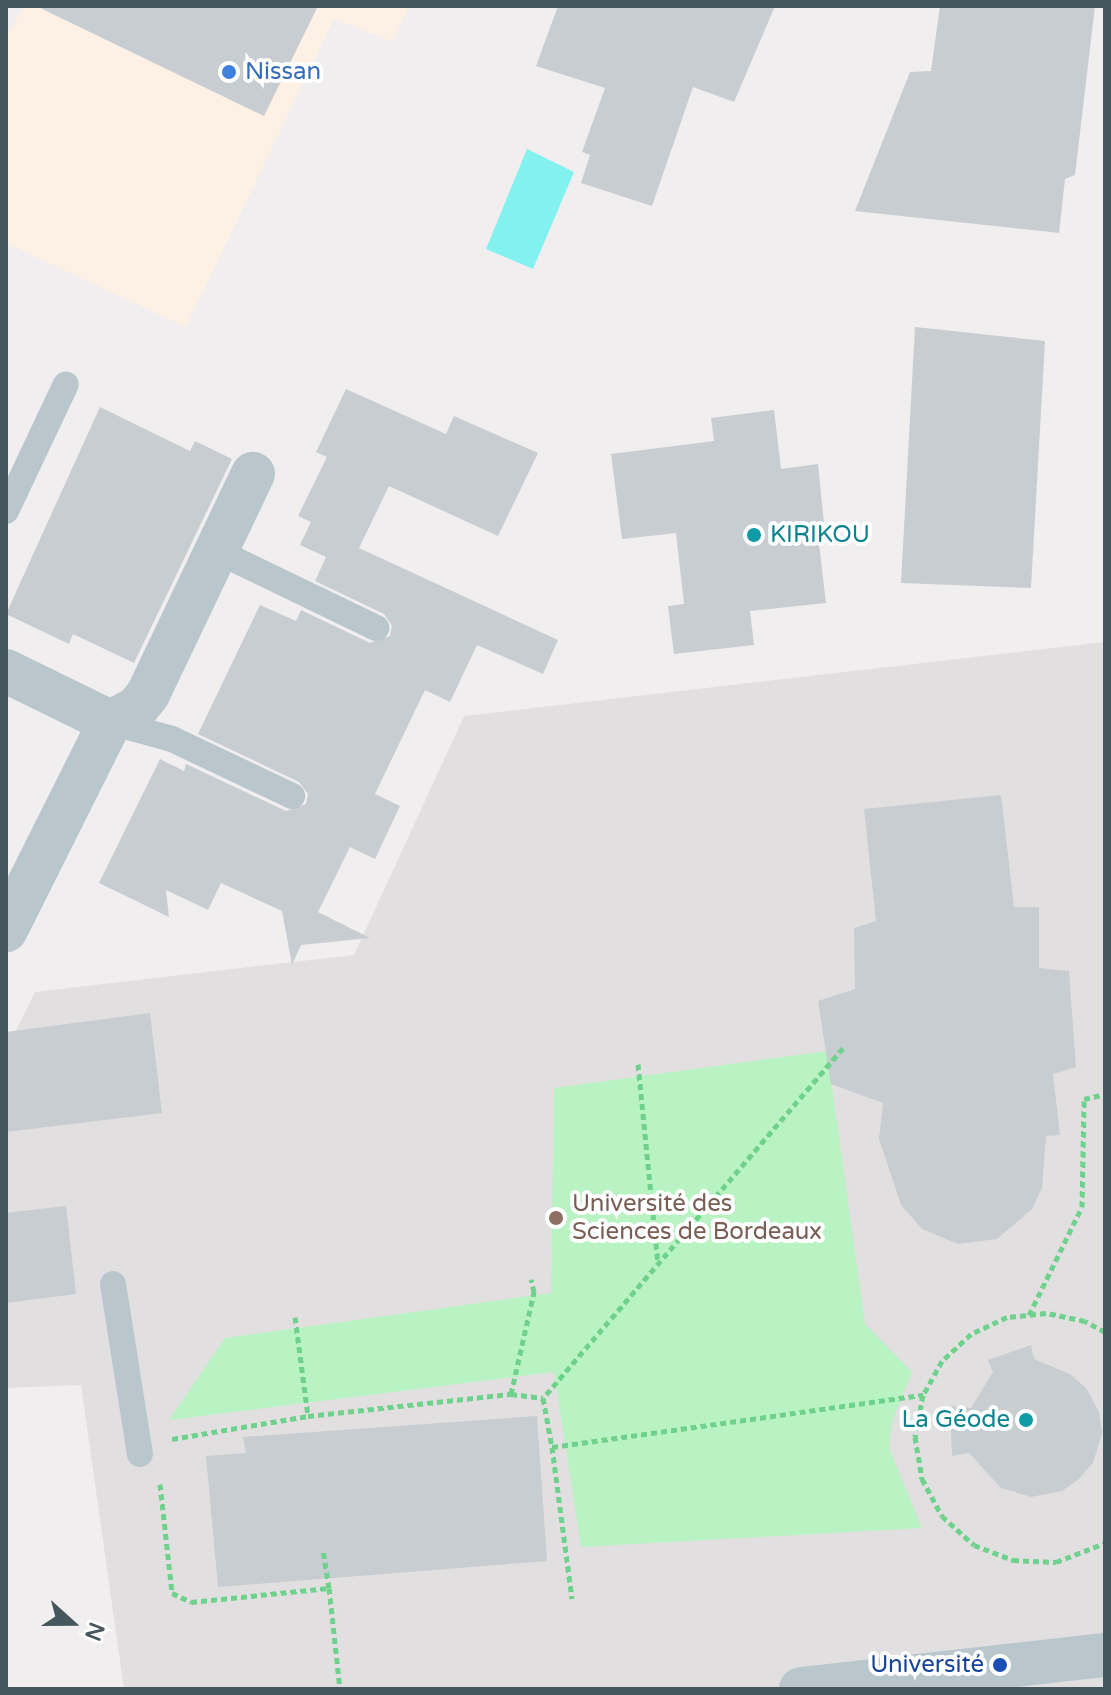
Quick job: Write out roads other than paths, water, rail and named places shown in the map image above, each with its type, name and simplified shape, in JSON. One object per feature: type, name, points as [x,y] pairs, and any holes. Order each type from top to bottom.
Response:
[{"type":"street","points":[[6,930],[110,722],[136,709],[148,694],[253,474]]},
{"type":"street","points":[[6,671],[110,722]]},
{"type":"street","points":[[801,1689],[879,1684],[1105,1655]]},
{"type":"lane","points":[[6,511],[66,384]]},
{"type":"lane","points":[[217,551],[376,628]]},
{"type":"lane","points":[[110,722],[172,739],[292,796]]},
{"type":"lane","points":[[113,1284],[149,1450]]},
{"type":"water","points":[[527,149],[574,172],[533,269],[486,249]]},
{"type":"place","name":"Nissan","points":[[229,72]]},
{"type":"place","name":"KIRIKOU","points":[[754,535]]},
{"type":"place","name":"Université des Sciences de Bordeaux","points":[[556,1218]]},
{"type":"place","name":"La Géode","points":[[1026,1420]]},
{"type":"place","name":"Université","points":[[1000,1665]]}]
